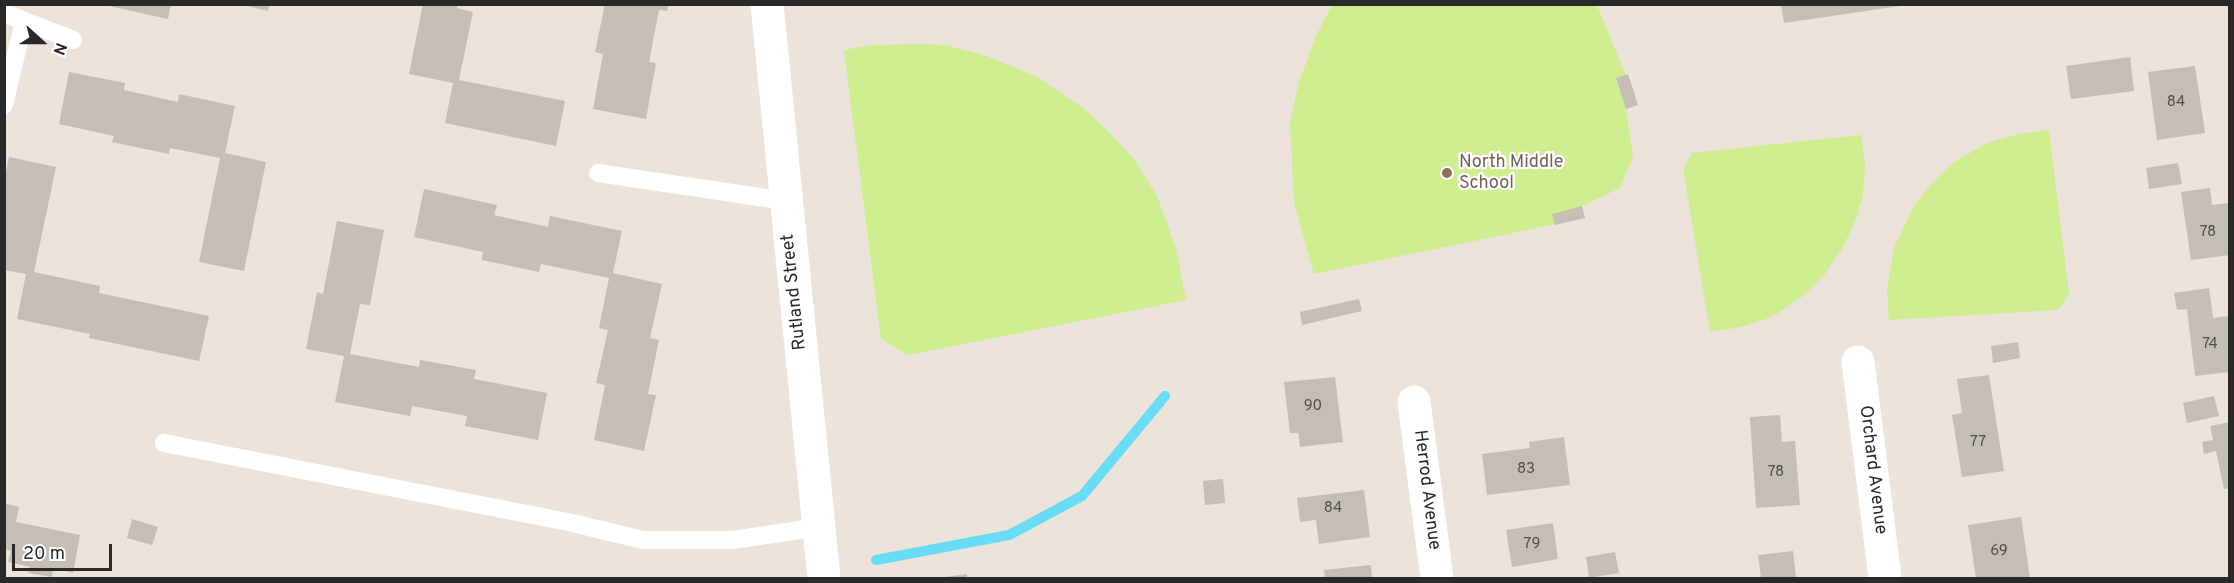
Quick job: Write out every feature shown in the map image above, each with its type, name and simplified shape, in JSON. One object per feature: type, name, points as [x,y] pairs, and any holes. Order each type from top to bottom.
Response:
[{"type":"street","name":"Rutland Street","points":[[766,4],[824,579]]},
{"type":"street","name":"Orchard Avenue","points":[[1858,363],[1885,579]]},
{"type":"street","name":"Herrod Avenue","points":[[1414,402],[1437,579]]},
{"type":"lane","points":[[4,14],[73,40]]},
{"type":"lane","points":[[4,105],[24,21]]},
{"type":"lane","points":[[598,173],[786,201]]},
{"type":"lane","points":[[164,443],[568,522],[643,540],[734,540],[819,527]]},
{"type":"green space","points":[[1332,5],[1597,5],[1638,105],[1626,109],[1633,156],[1620,188],[1582,206],[1585,218],[1314,274],[1294,203],[1290,123],[1299,82],[1316,36]]},
{"type":"green space","points":[[872,45],[945,45],[987,56],[1039,78],[1083,108],[1111,134],[1134,159],[1157,196],[1176,249],[1186,300],[908,355],[881,339],[844,50]]},
{"type":"green space","points":[[2049,130],[2069,295],[2058,310],[1889,320],[1887,290],[1894,248],[1913,207],[1932,183],[1954,162],[1987,143],[2018,134]]},
{"type":"green space","points":[[1861,135],[1865,165],[1863,194],[1856,219],[1842,249],[1825,274],[1803,296],[1772,317],[1741,327],[1710,332],[1683,168],[1692,153]]},
{"type":"building","points":[[100,4],[171,4],[168,19]]},
{"type":"building","points":[[423,4],[458,4],[457,8],[473,12],[459,80],[565,101],[556,146],[445,123],[453,83],[409,74]]},
{"type":"building","points":[[605,4],[668,4],[667,11],[659,10],[649,62],[656,63],[646,119],[593,109],[603,54],[595,52]]},
{"type":"building","points":[[1781,4],[1899,4],[1900,6],[1784,23]]},
{"type":"building","points":[[243,5],[269,5],[268,11]]},
{"type":"building","points":[[2130,57],[2134,91],[2071,99],[2066,66]]},
{"type":"building","points":[[2195,66],[2205,133],[2157,140],[2148,72]]},
{"type":"building","points":[[69,72],[125,83],[124,90],[178,102],[179,94],[235,106],[225,153],[266,162],[244,271],[199,262],[220,158],[170,148],[169,154],[112,142],[114,136],[59,124]]},
{"type":"building","points":[[1628,74],[1638,105],[1626,109],[1616,78]]},
{"type":"building","points":[[9,157],[56,167],[34,272],[100,286],[99,293],[209,316],[199,361],[89,338],[90,334],[17,319],[26,274],[4,270],[4,182]]},
{"type":"building","points":[[2178,163],[2182,184],[2149,189],[2146,168]]},
{"type":"building","points":[[2210,188],[2212,205],[2228,203],[2230,255],[2191,260],[2181,192]]},
{"type":"building","points":[[424,189],[497,205],[494,215],[548,227],[550,216],[622,231],[613,273],[662,284],[650,338],[659,340],[648,394],[656,395],[644,451],[594,440],[605,385],[596,383],[608,330],[599,328],[609,278],[541,264],[539,272],[482,260],[483,252],[414,237]]},
{"type":"building","points":[[1582,206],[1585,218],[1555,225],[1552,214]]},
{"type":"building","points":[[337,221],[384,230],[370,305],[360,304],[350,354],[419,367],[420,360],[476,370],[474,379],[547,393],[538,440],[465,426],[467,416],[412,406],[410,416],[335,402],[344,356],[306,349],[317,292],[323,294]]},
{"type":"building","points":[[2209,288],[2213,318],[2229,316],[2230,372],[2195,376],[2187,309],[2177,310],[2174,293]]},
{"type":"building","points":[[1359,299],[1362,311],[1302,325],[1300,312]]},
{"type":"building","points":[[2018,342],[2020,358],[1993,363],[1991,346]]},
{"type":"building","points":[[1989,375],[2004,471],[1962,477],[1952,415],[1962,413],[1957,379]]},
{"type":"building","points":[[1335,377],[1343,442],[1300,447],[1298,433],[1290,433],[1284,382]]},
{"type":"building","points":[[2214,396],[2219,416],[2187,423],[2183,403]]},
{"type":"building","points":[[1780,415],[1782,442],[1795,441],[1800,505],[1756,508],[1750,417]]},
{"type":"building","points":[[2230,422],[2230,488],[2224,489],[2216,451],[2204,454],[2202,442],[2213,440],[2210,426]]},
{"type":"building","points":[[1564,437],[1570,485],[1487,495],[1482,454],[1530,448],[1529,442]]},
{"type":"building","points":[[1223,479],[1225,503],[1205,505],[1203,481]]},
{"type":"building","points":[[1364,490],[1370,537],[1319,544],[1316,520],[1300,522],[1297,498]]},
{"type":"building","points":[[4,503],[19,507],[16,522],[80,535],[73,573],[53,568],[52,577],[28,573],[30,567],[8,562],[11,551],[4,549]]},
{"type":"building","points":[[2021,517],[2030,578],[1976,578],[1968,525]]},
{"type":"building","points":[[132,519],[158,527],[152,545],[127,538]]},
{"type":"building","points":[[1553,523],[1558,559],[1512,567],[1506,530]]},
{"type":"building","points":[[1793,551],[1796,578],[1761,578],[1758,555]]},
{"type":"building","points":[[1615,552],[1619,573],[1589,578],[1586,557]]},
{"type":"building","points":[[1371,565],[1372,578],[1325,578],[1324,570]]},
{"type":"building","points":[[967,574],[967,578],[945,577]]},
{"type":"waterway","points":[[876,560],[1009,535],[1082,496],[1165,396]]},
{"type":"place","name":"North Middle School","points":[[1447,173]]}]
